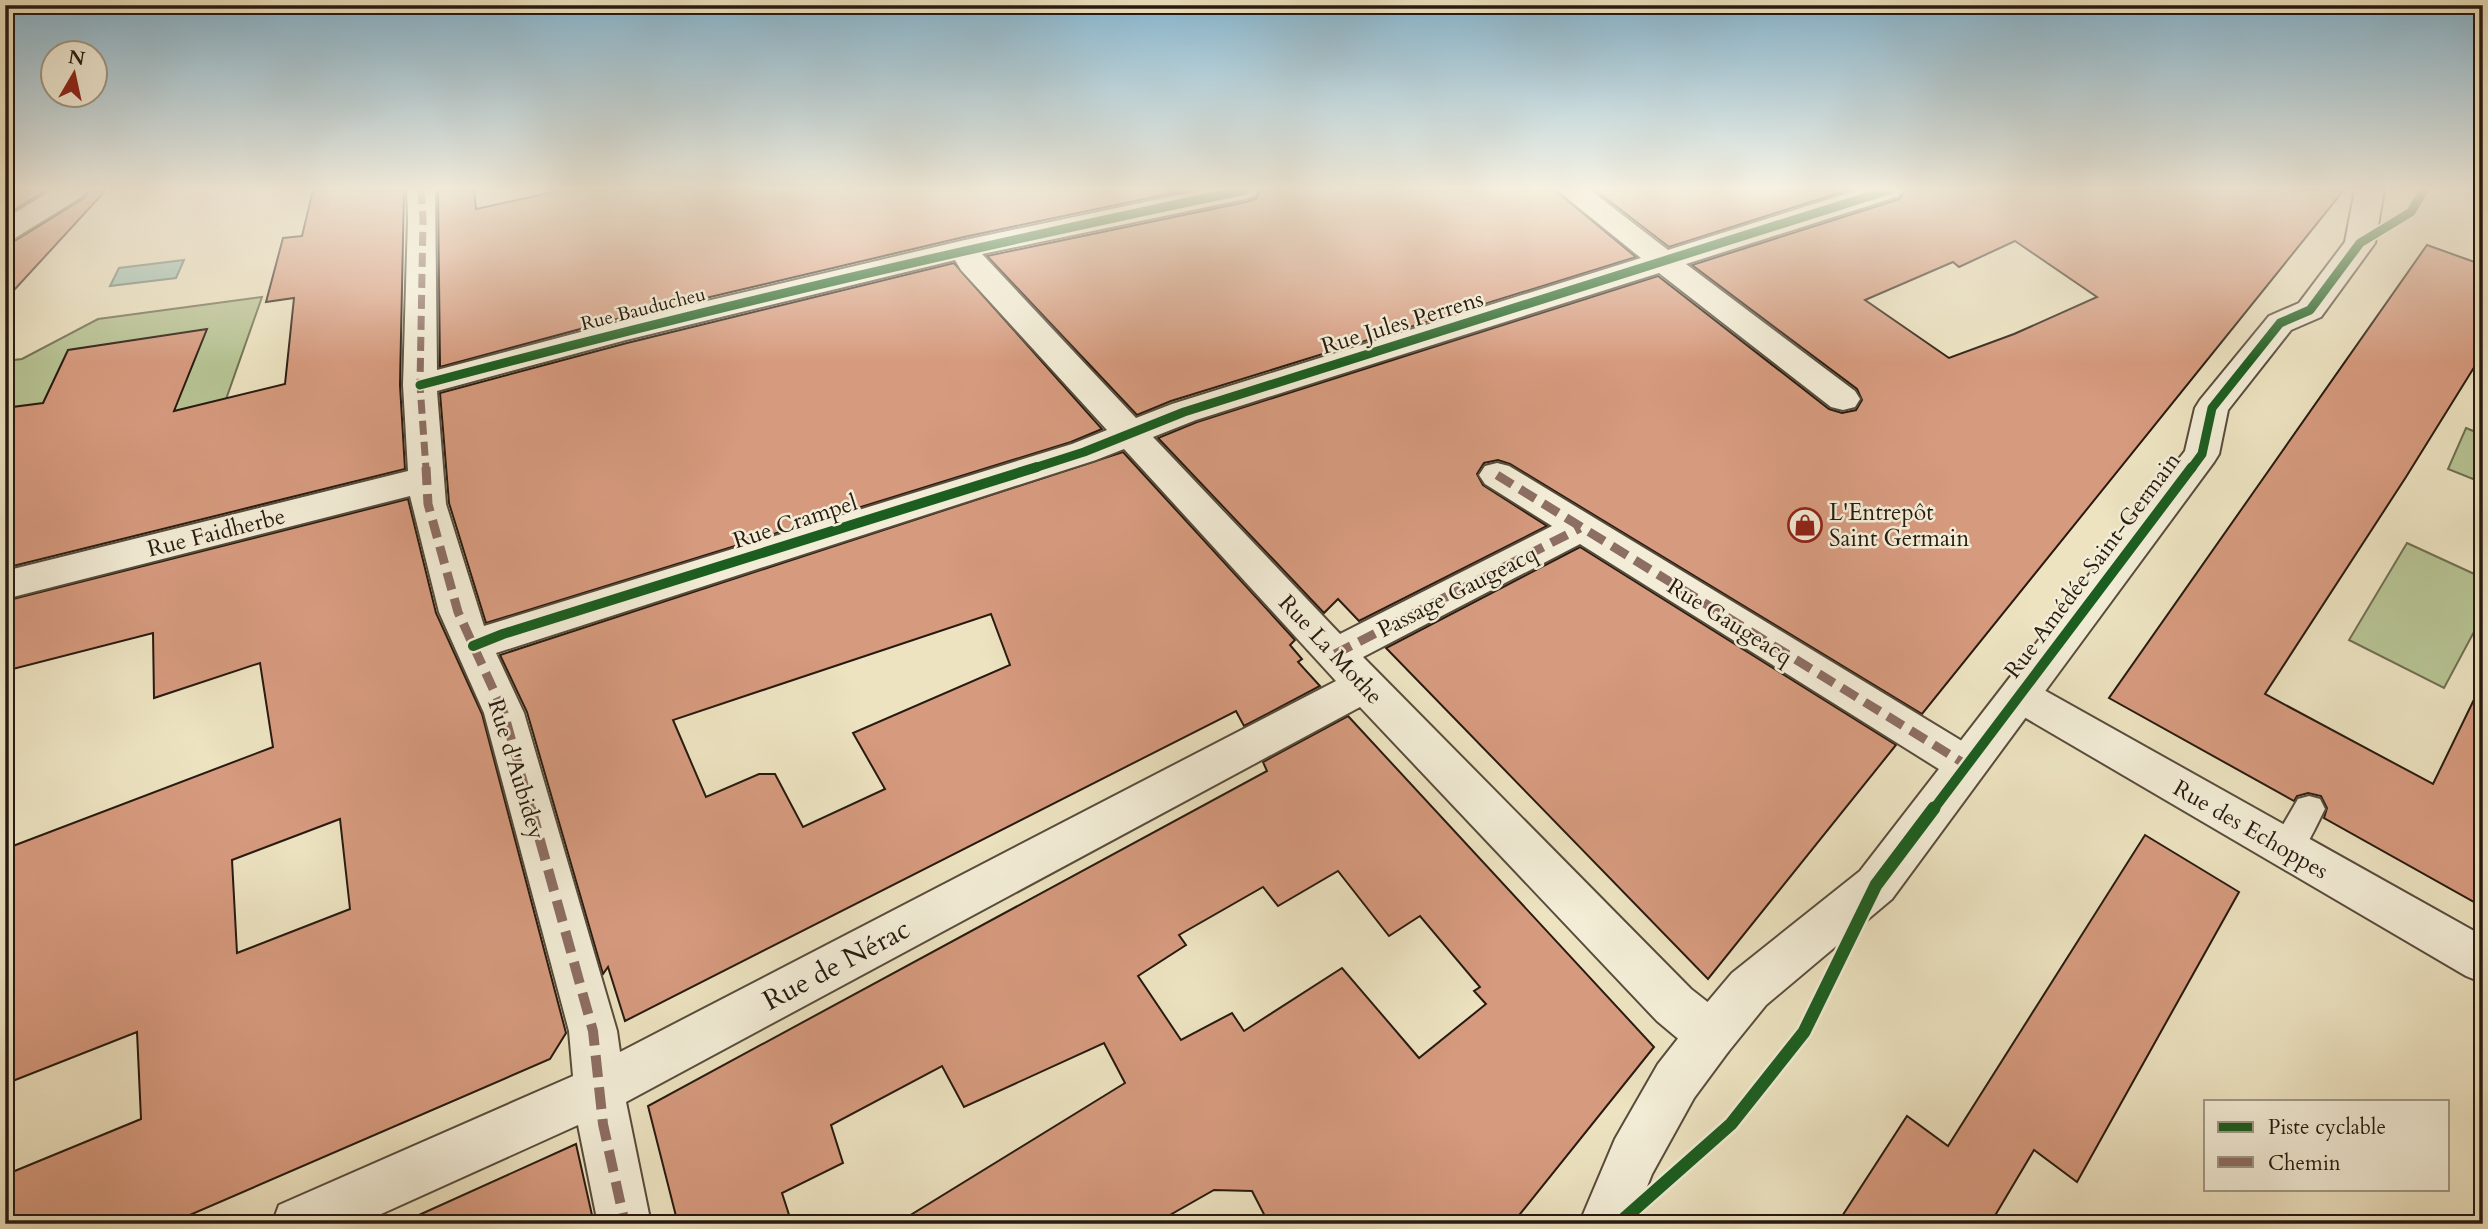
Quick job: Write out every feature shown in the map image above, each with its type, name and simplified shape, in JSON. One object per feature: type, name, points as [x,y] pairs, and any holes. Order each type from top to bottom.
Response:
[{"type":"street","name":"Rue d'Aubidey","points":[[422,247],[420,385],[428,504],[458,612],[503,713],[593,1031],[603,1124],[625,1224]]},
{"type":"street","name":"Rue Bauducheu","points":[[420,385],[622,331],[973,247]]},
{"type":"street","points":[[1644,247],[1843,398]]},
{"type":"street","name":"Rue Jules Perrens","points":[[1130,435],[1184,412],[1710,247]]},
{"type":"street","name":"Rue Amédée Saint-Germain","points":[[1605,1224],[1633,1157],[1676,1081],[1710,1035],[1749,989],[1876,885],[2202,454],[2211,408],[2280,323],[2310,310],[2357,247]]},
{"type":"street","name":"Rue La Mothe","points":[[965,249],[972,264],[1335,654],[1674,1005],[1710,1035]]},
{"type":"street","name":"Rue Crampel","points":[[473,646],[503,634],[1072,456],[1130,435]]},
{"type":"street","name":"Rue Gaugeacq","points":[[1497,475],[1965,764]]},
{"type":"street","name":"Rue Faidherbe","points":[[5,585],[428,479]]},
{"type":"street","name":"Passage Gaugeacq","points":[[1335,654],[1580,528]]},
{"type":"street","name":"Rue de Nérac","points":[[299,1224],[598,1090],[1365,685]]},
{"type":"street","name":"Rue des Echoppes","points":[[2021,696],[2483,961]]},
{"type":"lane","points":[[2285,849],[2308,809]]},
{"type":"green space","points":[[262,297],[218,422],[5,408],[5,361],[22,359],[98,319]]},
{"type":"green space","points":[[2466,428],[2483,435],[2483,483],[2448,469]]},
{"type":"green space","points":[[2407,543],[2483,578],[2483,615],[2444,688],[2349,640]]},
{"type":"shaded area","points":[[184,260],[176,278],[110,286],[119,268]]},
{"type":"building","points":[[5,247],[53,247],[5,300]]},
{"type":"building","points":[[281,247],[403,247],[400,385],[405,469],[5,568],[5,408],[43,403],[68,350],[207,329],[174,411],[285,384],[294,298],[266,302]]},
{"type":"building","points":[[439,247],[920,247],[621,318],[440,367]]},
{"type":"building","points":[[1028,247],[1624,247],[1636,257],[1171,401],[1137,415],[987,256]]},
{"type":"building","points":[[1748,247],[2001,247],[1959,267],[1953,262],[1865,300],[1949,358],[2014,334],[2097,297],[2024,247],[2298,247],[1922,714],[1510,464],[1498,460],[1484,463],[1477,474],[1483,485],[1547,526],[1359,621],[1338,599],[1324,613],[1158,438],[1197,422],[1658,276],[1829,409],[1842,413],[1856,410],[1862,400],[1857,389],[1692,265]]},
{"type":"building","points":[[2425,247],[2434,247],[2483,265],[2483,353],[2265,694],[2433,784],[2483,681],[2483,907],[2324,818],[2327,808],[2321,796],[2308,793],[2297,796],[2294,801],[2109,698]]},
{"type":"building","points":[[954,263],[1102,429],[1071,442],[486,623],[449,503],[440,393],[627,343]]},
{"type":"building","points":[[1123,452],[1295,640],[1290,645],[1302,659],[1298,662],[1320,686],[1244,726],[1236,711],[625,1021],[608,967],[603,974],[527,712],[500,655]],"holes":[[[991,614],[1010,665],[853,733],[885,789],[803,827],[775,774],[759,774],[706,797],[673,720]]]},
{"type":"building","points":[[408,499],[436,613],[482,714],[566,1033],[550,1059],[169,1224],[5,1224],[5,1175],[141,1119],[137,1032],[5,1084],[5,849],[273,747],[260,663],[154,698],[153,633],[5,671],[5,601]],"holes":[[[340,819],[350,909],[237,953],[232,860]]]},
{"type":"building","points":[[1580,547],[1896,745],[1708,979],[1386,648]]},
{"type":"building","points":[[1348,716],[1654,1047],[1512,1224],[1269,1224],[1252,1191],[1214,1190],[1154,1224],[896,1224],[1125,1083],[1104,1043],[964,1107],[942,1066],[831,1125],[843,1163],[782,1193],[792,1224],[678,1224],[648,1106],[1267,771],[1263,762]],"holes":[[[1338,871],[1389,936],[1420,916],[1480,987],[1474,991],[1486,1004],[1419,1058],[1342,968],[1244,1031],[1232,1013],[1181,1040],[1138,976],[1186,945],[1179,935],[1263,887],[1278,906]]]},
{"type":"building","points":[[2145,835],[2239,892],[2077,1182],[2034,1150],[1990,1224],[1837,1224],[1907,1116],[1948,1146]]},
{"type":"building","points":[[576,1144],[594,1224],[399,1224]]},
{"type":"marked path","points":[[422,247],[420,385],[428,504],[458,612],[504,713],[593,1031],[603,1124],[625,1224]]},
{"type":"marked path","points":[[1497,475],[1965,764]]},
{"type":"marked path","points":[[1335,654],[1580,528]]},
{"type":"cycle path","points":[[420,385],[622,331],[973,247]]},
{"type":"cycle path","points":[[473,646],[503,634],[1084,452],[1184,412],[1707,247]]},
{"type":"cycle path","points":[[1618,1224],[1731,1124],[1804,1032],[1876,885],[2202,454],[2212,408],[2280,323],[2310,310],[2357,247]]},
{"type":"place","name":"L'Entrepôt Saint Germain","points":[[1805,525]]}]
